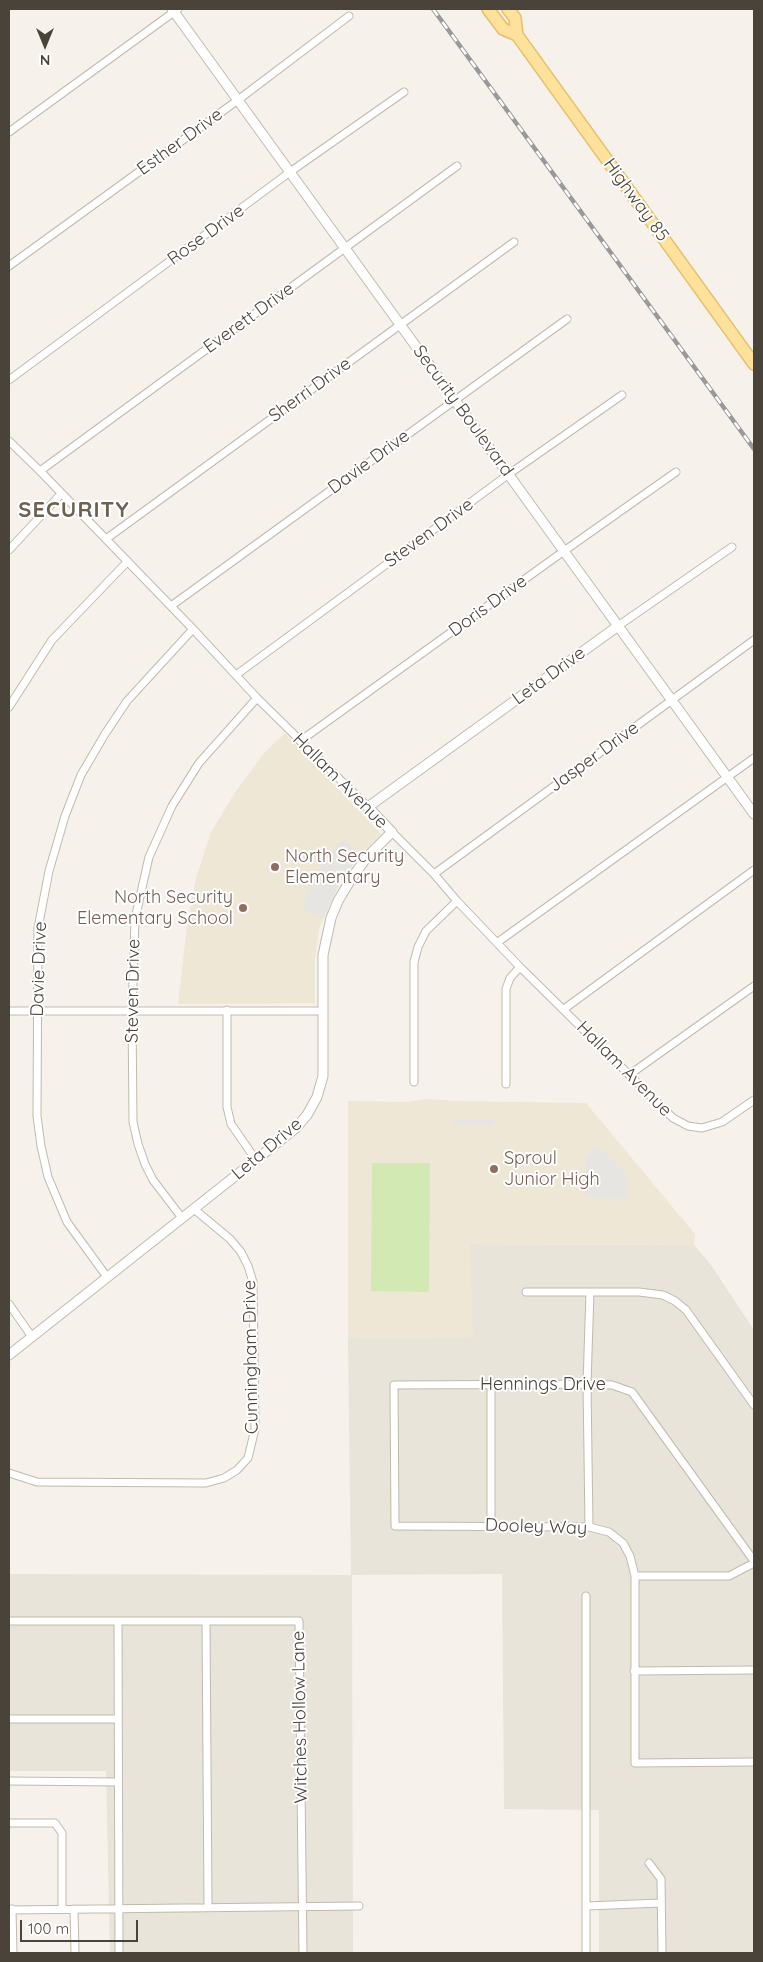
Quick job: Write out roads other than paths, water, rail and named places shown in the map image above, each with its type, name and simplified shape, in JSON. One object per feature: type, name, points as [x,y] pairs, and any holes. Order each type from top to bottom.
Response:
[{"type":"main road","name":"Highway 85","points":[[488,9],[503,29],[517,35]]},
{"type":"main road","name":"Highway 85","points":[[508,9],[514,18],[517,35],[754,364]]},
{"type":"street","name":"Security Boulevard","points":[[175,10],[454,400],[754,814]]},
{"type":"street","points":[[9,132],[175,10]]},
{"type":"street","name":"Esther Drive","points":[[9,266],[238,100],[349,16]]},
{"type":"street","name":"Rose Drive","points":[[9,380],[290,172],[404,92]]},
{"type":"street","name":"Everett Drive","points":[[40,471],[457,166]]},
{"type":"street","name":"Sherri Drive","points":[[106,539],[514,242]]},
{"type":"street","name":"Davie Drive","points":[[170,606],[567,318]]},
{"type":"street","name":"Steven Drive","points":[[236,675],[509,474],[622,394]]},
{"type":"street","name":"Hallam Avenue","points":[[9,441],[193,628],[257,698],[434,874],[457,902],[673,1118],[688,1126],[702,1128],[722,1122],[754,1100]]},
{"type":"street","name":"Doris Drive","points":[[300,741],[676,472]]},
{"type":"street","points":[[9,550],[61,494]]},
{"type":"street","name":"Leta Drive","points":[[368,807],[618,626],[732,547]]},
{"type":"street","points":[[9,707],[52,640],[127,562]]},
{"type":"street","name":"Davie Drive","points":[[107,1277],[67,1222],[48,1177],[37,1116],[36,1011],[38,928],[49,871],[81,776],[127,700],[193,628]]},
{"type":"street","name":"Jasper Drive","points":[[434,874],[754,640]]},
{"type":"street","name":"Steven Drive","points":[[182,1218],[153,1180],[144,1164],[133,1122],[132,1012],[135,919],[149,857],[172,806],[198,763],[257,698]]},
{"type":"street","points":[[498,942],[754,758]]},
{"type":"street","name":"Leta Drive","points":[[9,1355],[296,1128],[307,1114],[317,1097],[323,1076],[322,1010],[325,936],[338,901],[351,880],[367,858],[392,832]]},
{"type":"street","points":[[564,1009],[754,870]]},
{"type":"street","points":[[414,1082],[414,962],[418,947],[426,931],[457,902]]},
{"type":"street","points":[[506,1084],[506,988],[510,978],[520,966]]},
{"type":"street","points":[[629,1076],[754,986]]},
{"type":"street","points":[[226,1010],[226,1107],[231,1124],[256,1160]]},
{"type":"street","points":[[9,1011],[322,1010]]},
{"type":"street","name":"Cunningham Drive","points":[[9,1474],[37,1482],[206,1483],[224,1478],[237,1470],[248,1458],[255,1429],[253,1282],[248,1266],[230,1239],[194,1209]]},
{"type":"street","points":[[526,1292],[652,1292],[663,1295],[675,1301],[686,1310],[754,1405]]},
{"type":"street","points":[[589,1527],[587,1384],[590,1292]]},
{"type":"street","points":[[9,1304],[32,1337]]},
{"type":"street","name":"Hennings Drive","points":[[394,1384],[587,1384],[612,1385],[632,1392],[754,1562]]},
{"type":"street","name":"Dooley Way","points":[[394,1384],[395,1526],[589,1527],[609,1532],[623,1543],[630,1556],[635,1576],[635,1763],[754,1762]]},
{"type":"street","points":[[491,1385],[491,1526]]},
{"type":"street","points":[[635,1576],[729,1576],[754,1562]]},
{"type":"street","points":[[586,1596],[586,1953]]},
{"type":"street","name":"Witches Hollow Lane","points":[[9,1621],[299,1621],[303,1953]]},
{"type":"street","points":[[118,1621],[119,1953]]},
{"type":"street","points":[[206,1621],[208,1906]]},
{"type":"street","points":[[634,1671],[754,1670]]},
{"type":"street","points":[[9,1719],[118,1719]]},
{"type":"street","points":[[9,1781],[118,1782]]},
{"type":"street","points":[[9,1823],[55,1823],[62,1833],[62,1909]]},
{"type":"street","points":[[649,1863],[661,1879],[662,1953]]},
{"type":"street","points":[[587,1906],[660,1903]]},
{"type":"street","points":[[13,1953],[11,1910],[208,1906],[359,1906]]},
{"type":"street","points":[[74,1909],[75,1953]]},
{"type":"railway","points":[[433,9],[754,449]]},
{"type":"place","name":"North Security Elementary","points":[[275,867]]},
{"type":"place","name":"North Security Elementary School","points":[[243,908]]},
{"type":"place","name":"Sproul Junior High","points":[[494,1169]]},
{"type":"district","name":"SECURITY","points":[[74,510]]}]
